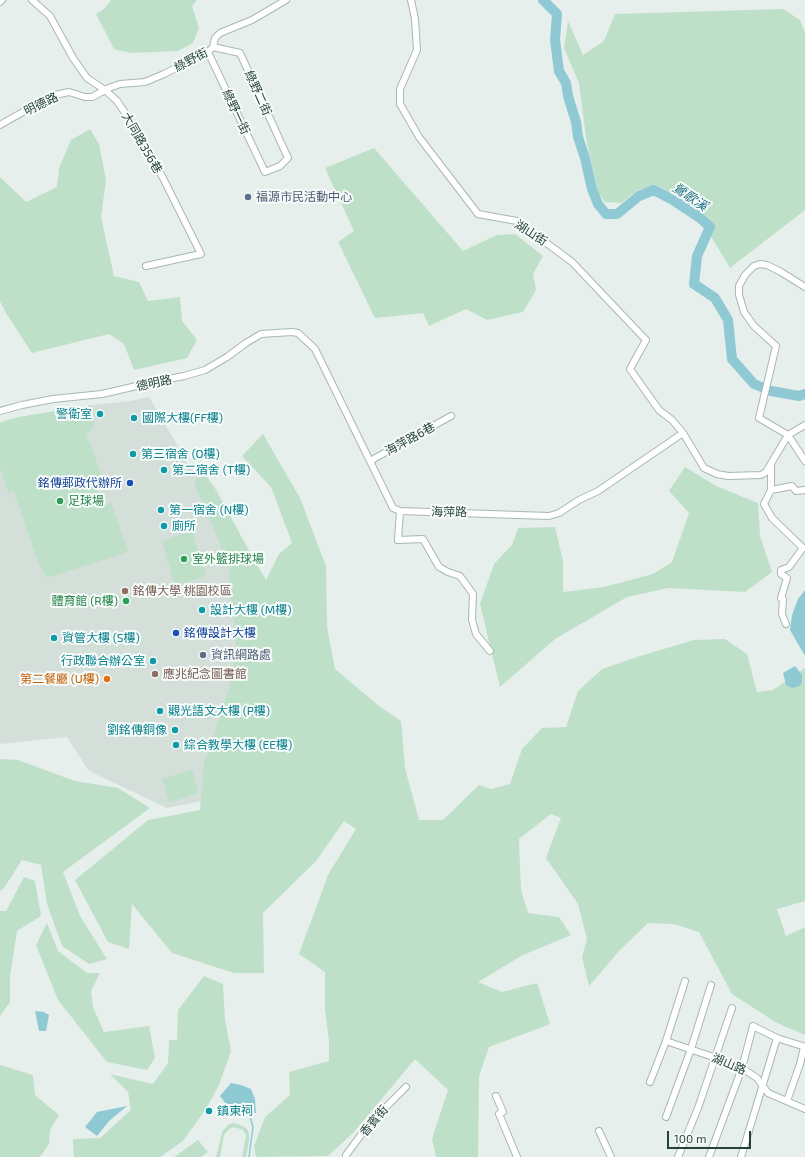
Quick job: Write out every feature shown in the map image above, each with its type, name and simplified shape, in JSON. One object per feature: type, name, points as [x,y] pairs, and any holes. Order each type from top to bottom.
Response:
[{"type":"street","name":"大同路356巷","points":[[32,0],[50,16],[73,58],[87,78],[106,90],[117,101],[138,132],[201,254],[146,266]]},
{"type":"street","name":"綠野街","points":[[106,90],[120,84],[145,82],[208,52],[213,47],[215,38],[220,33],[252,20],[286,0]]},
{"type":"street","name":"湖山街","points":[[411,0],[415,19],[417,50],[400,89],[400,104],[419,136],[478,214],[517,221],[572,262],[646,340],[630,369],[658,410],[672,420],[683,433]]},
{"type":"street","name":"綠野二街","points":[[213,47],[240,53],[288,158],[280,166],[265,172]]},
{"type":"street","name":"綠野一街","points":[[208,52],[265,172]]},
{"type":"street","name":"明德路","points":[[0,125],[55,95],[69,92],[85,97],[92,97],[106,90]]},
{"type":"street","points":[[805,287],[781,272],[767,265],[760,264],[754,266],[745,275],[739,286],[739,296],[744,312],[754,326],[776,346],[759,418],[788,435],[805,461]]},
{"type":"street","name":"德明路","points":[[0,411],[53,399],[102,394],[158,380],[184,376],[205,370],[261,334],[292,332],[298,333],[315,349],[370,461]]},
{"type":"street","name":"海萍路6巷","points":[[370,461],[451,416]]},
{"type":"street","points":[[683,433],[704,468],[716,474],[728,476],[761,475],[766,472],[772,464],[788,435],[805,425]]},
{"type":"street","name":"海萍路","points":[[400,511],[554,515],[598,491],[683,433]]},
{"type":"street","points":[[370,461],[393,508],[400,511],[398,540],[423,539],[439,567],[460,576],[473,594],[472,620],[476,634],[490,651]]},
{"type":"street","points":[[772,464],[771,490],[764,504],[772,518],[803,548],[789,567],[781,570],[781,574],[787,578],[781,598],[783,600],[782,614],[786,624]]},
{"type":"street","points":[[771,490],[792,486],[796,491],[805,490]]},
{"type":"street","points":[[650,1082],[666,1041],[685,981]]},
{"type":"street","points":[[666,1117],[691,1049],[711,985]]},
{"type":"street","points":[[678,1157],[698,1108],[732,1008]]},
{"type":"street","points":[[709,1157],[742,1068],[753,1026],[777,1038],[805,1047],[787,1101]]},
{"type":"street","points":[[741,1157],[777,1038]]},
{"type":"street","name":"湖山路","points":[[666,1041],[716,1057],[742,1068],[757,1078],[768,1093],[805,1109]]},
{"type":"street","name":"香賓街","points":[[346,1157],[370,1123],[406,1088]]},
{"type":"street","points":[[496,1096],[503,1112],[499,1114],[517,1157]]},
{"type":"street","points":[[599,1131],[611,1157]]},
{"type":"shaded area","name":"銘傳大學 桃園校區","points":[[149,397],[191,469],[214,485],[239,532],[262,649],[211,799],[167,808],[89,771],[67,737],[0,744],[0,423],[19,417],[93,405],[131,401]]},
{"type":"green space","points":[[111,0],[197,0],[192,6],[199,28],[193,43],[178,51],[130,53],[114,49],[96,14],[105,8]]},
{"type":"green space","points":[[783,9],[800,20],[805,33],[805,210],[730,268],[700,218],[689,204],[657,185],[638,190],[621,203],[605,202],[598,192],[586,138],[579,83],[564,48],[568,21],[583,55],[604,41],[615,14]]},
{"type":"green space","points":[[90,129],[99,144],[106,180],[101,217],[114,276],[139,282],[148,301],[180,297],[182,321],[197,340],[187,358],[134,370],[124,344],[109,334],[32,353],[0,301],[0,177],[26,202],[57,187],[59,168],[71,140]]},
{"type":"green space","points":[[374,148],[463,251],[497,235],[515,234],[543,256],[533,274],[536,290],[523,312],[487,320],[466,309],[429,326],[423,313],[375,318],[338,242],[354,231],[325,168]]},
{"type":"green space","points":[[93,405],[94,421],[92,430],[86,433],[102,477],[98,476],[97,491],[106,506],[111,502],[128,552],[47,578],[37,559],[14,492],[8,493],[0,467],[0,423],[19,417]]},
{"type":"green space","points":[[263,434],[300,498],[326,566],[327,627],[335,669],[379,706],[401,721],[405,768],[419,820],[443,820],[479,785],[491,789],[510,784],[522,749],[542,728],[566,727],[578,691],[602,669],[694,640],[725,639],[747,654],[757,692],[773,690],[805,668],[805,901],[777,909],[786,936],[805,927],[805,1035],[777,1023],[732,994],[699,932],[674,924],[648,923],[620,950],[589,986],[582,957],[587,939],[578,904],[546,858],[561,818],[551,814],[519,839],[521,890],[528,913],[559,917],[571,935],[521,956],[478,982],[502,992],[537,983],[550,1024],[489,1047],[479,1076],[478,1157],[436,1157],[432,1139],[448,1090],[415,1059],[353,1133],[328,1156],[256,1157],[254,1146],[265,1117],[290,1095],[289,1072],[329,1061],[329,1042],[325,1009],[325,972],[299,954],[328,875],[356,829],[344,821],[316,861],[263,913],[264,973],[234,973],[172,953],[132,904],[129,949],[108,942],[75,880],[148,820],[200,810],[204,763],[230,685],[236,645],[228,562],[195,486],[199,462],[266,580],[279,554],[292,543],[271,487],[242,456]]},
{"type":"green space","points":[[685,467],[716,486],[758,503],[760,536],[772,572],[745,592],[668,588],[627,597],[555,639],[500,687],[480,604],[494,564],[512,545],[518,528],[555,527],[563,561],[563,592],[604,587],[653,574],[672,562],[689,513],[669,491]]},
{"type":"green space","name":"室外籃排球場","points":[[192,531],[206,576],[175,586],[162,541]]},
{"type":"green space","points":[[0,759],[18,760],[75,781],[118,788],[150,808],[63,872],[80,916],[107,959],[89,964],[62,946],[47,904],[41,865],[22,860],[4,888],[0,891]]},
{"type":"green space","points":[[192,770],[199,793],[169,803],[162,779]]},
{"type":"green space","points":[[24,877],[35,881],[41,916],[17,931],[10,976],[10,1002],[0,1016],[0,911],[6,911]]},
{"type":"green space","points":[[47,923],[58,951],[87,973],[100,973],[91,991],[93,1007],[104,1032],[149,1026],[155,1058],[147,1070],[107,1062],[58,1000],[36,945]]},
{"type":"green space","points":[[204,976],[223,984],[225,1020],[231,1051],[219,1085],[206,1109],[183,1141],[160,1157],[74,1157],[73,1139],[100,1138],[131,1110],[128,1092],[110,1074],[153,1084],[168,1063],[169,1040],[177,1040],[178,1010]]},
{"type":"green space","points":[[0,1065],[33,1075],[35,1095],[59,1115],[50,1130],[49,1144],[40,1157],[0,1157]]},
{"type":"green space","points":[[233,1123],[243,1126],[249,1133],[246,1157],[242,1157],[246,1135],[243,1130],[234,1127],[229,1129],[224,1135],[220,1157],[216,1157],[222,1132],[228,1125]]},
{"type":"green space","points":[[198,1140],[208,1152],[201,1157],[174,1157]]},
{"type":"water","points":[[805,590],[805,656],[790,630],[792,615],[798,599]]},
{"type":"water","points":[[795,666],[802,675],[802,683],[799,686],[792,688],[786,685],[783,673]]},
{"type":"water","points":[[35,1011],[44,1012],[49,1015],[46,1031],[39,1031]]},
{"type":"water","points":[[231,1083],[251,1089],[255,1099],[256,1113],[243,1113],[226,1104],[220,1096]]},
{"type":"water","points":[[127,1106],[109,1121],[97,1136],[85,1127],[97,1112]]},
{"type":"waterway","name":"鶯歌溪","points":[[543,0],[557,14],[555,40],[559,71],[566,83],[568,96],[576,122],[578,137],[585,158],[592,189],[598,204],[606,214],[617,214],[639,196],[654,190],[673,200],[700,218],[710,227],[697,256],[694,284],[715,298],[728,320],[732,359],[754,384],[771,391],[799,396],[805,394]]},
{"type":"waterway","points":[[249,1113],[253,1127],[249,1157]]},
{"type":"place","name":"福源市民活動中心","points":[[248,197]]},
{"type":"place","name":"警衛室","points":[[100,414]]},
{"type":"place","name":"國際大樓(FF樓)","points":[[134,418]]},
{"type":"place","name":"第三宿舍 (O樓)","points":[[133,454]]},
{"type":"place","name":"第二宿舍 (T樓)","points":[[164,470]]},
{"type":"place","name":"銘傳郵政代辦所","points":[[130,483]]},
{"type":"place","name":"足球場","points":[[60,501]]},
{"type":"place","name":"第一宿舍 (N樓)","points":[[161,510]]},
{"type":"place","name":"廁所","points":[[164,526]]},
{"type":"place","name":"室外籃排球場","points":[[184,559]]},
{"type":"place","name":"銘傳大學 桃園校區","points":[[125,591]]},
{"type":"place","name":"體育館 (R樓)","points":[[126,601]]},
{"type":"place","name":"設計大樓 (M樓)","points":[[202,610]]},
{"type":"place","name":"銘傳設計大樓","points":[[176,633]]},
{"type":"place","name":"資管大樓 (S樓)","points":[[54,638]]},
{"type":"place","name":"資訊網路處","points":[[203,655]]},
{"type":"place","name":"行政聯合辦公室","points":[[153,661]]},
{"type":"place","name":"應兆紀念圖書館","points":[[155,674]]},
{"type":"place","name":"第二餐廳 (U樓)","points":[[107,679]]},
{"type":"place","name":"觀光語文大樓 (P樓)","points":[[160,711]]},
{"type":"place","name":"劉銘傳銅像","points":[[175,730]]},
{"type":"place","name":"綜合教學大樓 (EE樓)","points":[[176,745]]},
{"type":"place","name":"鎮東祠","points":[[209,1111]]}]
